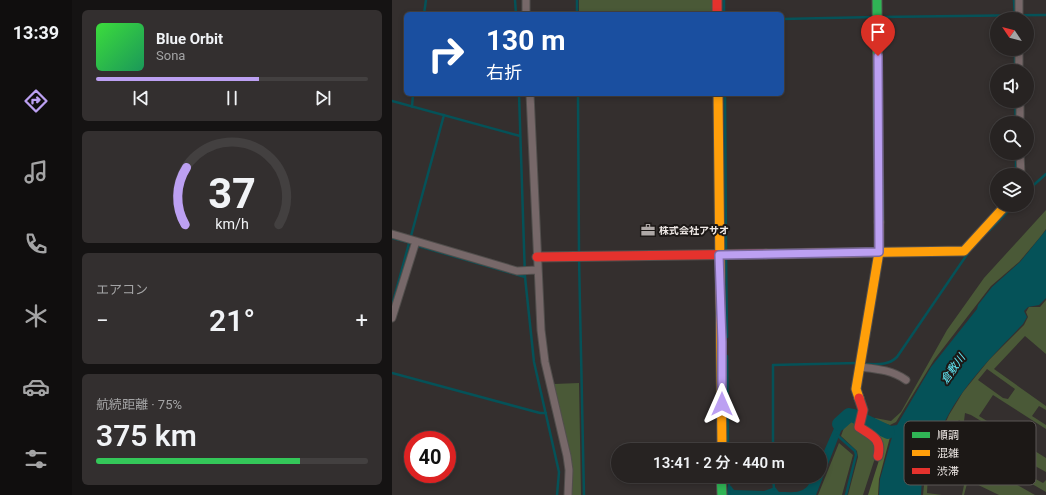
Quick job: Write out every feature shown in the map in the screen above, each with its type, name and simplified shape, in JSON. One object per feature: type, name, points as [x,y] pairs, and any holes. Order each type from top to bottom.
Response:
[{"type":"street","points":[[526,0],[526,12]]},
{"type":"street","points":[[716,0],[717,12]]},
{"type":"street","points":[[877,0],[879,252],[856,389],[863,410],[861,428],[878,441],[880,447],[878,456]]},
{"type":"street","points":[[1019,0],[1019,12]]},
{"type":"street","points":[[530,96],[539,311],[545,362],[567,456],[569,470],[568,495]]},
{"type":"street","points":[[718,96],[724,255],[722,443]]},
{"type":"street","points":[[537,257],[964,251],[1000,212]]},
{"type":"street","points":[[392,234],[413,242],[525,272],[537,270]]},
{"type":"street","points":[[392,318],[413,242]]},
{"type":"street","points":[[860,365],[881,369],[898,375],[906,380]]},
{"type":"street","points":[[721,483],[722,495]]},
{"type":"green space","points":[[579,0],[713,0],[713,12],[579,12]]},
{"type":"green space","points":[[1046,210],[1046,229],[1019,262],[991,286],[934,360],[896,422],[890,425],[874,420],[875,418],[891,421],[901,412],[947,330],[984,278]]},
{"type":"green space","points":[[1046,300],[1046,354],[1025,336],[994,369],[1046,406],[1046,410],[1039,406],[1032,416],[1046,425],[1046,429],[1036,423],[1036,421],[1034,421],[993,395],[979,416],[987,421],[981,421],[965,413],[964,421],[946,421],[963,392],[989,360],[1024,325],[1028,317],[1026,312],[1029,307],[1040,307]],"holes":[[[987,369],[1015,389],[1008,399],[1003,398],[978,380]]]},
{"type":"green space","points":[[579,383],[581,495],[571,495],[570,461],[554,384]]},
{"type":"green space","points":[[852,419],[858,421],[876,442],[876,455],[863,495],[848,495],[858,457],[857,451],[841,436],[845,425]]},
{"type":"green space","points":[[869,427],[890,437],[879,479],[878,495],[868,495],[881,454]]},
{"type":"green space","points":[[839,443],[853,455],[842,495],[818,495],[823,483],[827,483],[827,473]]},
{"type":"green space","points":[[1036,452],[1046,458],[1046,472],[1036,467]]},
{"type":"green space","points":[[1036,479],[1043,483],[1046,480],[1046,492],[1034,485],[1036,485]]},
{"type":"green space","points":[[924,485],[927,485],[927,493],[942,495],[923,495]]},
{"type":"green space","points":[[964,485],[967,485],[964,495],[962,495]]},
{"type":"green space","points":[[978,485],[1018,485],[1035,495],[999,495]]},
{"type":"water","name":"倉敷川","points":[[1046,230],[1046,298],[1039,305],[1028,307],[1024,311],[1027,317],[1023,324],[983,366],[971,381],[960,396],[946,421],[904,421],[904,485],[922,485],[921,495],[879,495],[880,479],[892,437],[873,429],[871,426],[873,422],[890,426],[897,425],[931,367],[977,309],[978,305],[992,287],[1020,262]]},
{"type":"water","points":[[848,411],[854,413],[854,417],[847,421],[843,426],[827,467],[827,444],[839,417]]},
{"type":"water","points":[[809,483],[821,483],[816,495],[727,495],[728,486],[731,486],[734,490],[764,491],[775,487],[779,492],[795,492],[807,487]]},
{"type":"waterway","points":[[424,12],[426,0]]},
{"type":"waterway","points":[[515,0],[516,12]]},
{"type":"waterway","points":[[577,0],[577,12]]},
{"type":"waterway","points":[[724,0],[724,12]]},
{"type":"waterway","points":[[1014,0],[1015,12]]},
{"type":"waterway","points":[[880,17],[1046,15]]},
{"type":"waterway","points":[[784,19],[875,17]]},
{"type":"waterway","points":[[1015,56],[1015,64]]},
{"type":"waterway","points":[[412,107],[413,96]]},
{"type":"waterway","points":[[519,96],[525,277],[534,362],[559,472],[557,495]]},
{"type":"waterway","points":[[578,96],[579,253]]},
{"type":"waterway","points":[[725,96],[726,251]]},
{"type":"waterway","points":[[392,101],[520,136]]},
{"type":"waterway","points":[[1015,108],[1016,116]]},
{"type":"waterway","points":[[393,302],[444,115]]},
{"type":"waterway","points":[[1016,160],[1016,168]]},
{"type":"waterway","points":[[1034,185],[1046,174]]},
{"type":"waterway","points":[[989,231],[1007,212]]},
{"type":"waterway","points":[[392,238],[411,243]]},
{"type":"waterway","points":[[415,245],[525,277]]},
{"type":"waterway","points":[[864,364],[886,363],[897,357],[968,253]]},
{"type":"waterway","points":[[726,256],[727,337]]},
{"type":"waterway","points":[[579,258],[584,495]]},
{"type":"waterway","points":[[727,356],[728,443]]},
{"type":"waterway","points":[[773,443],[773,365],[857,363]]},
{"type":"waterway","points":[[392,373],[540,413],[546,413]]},
{"type":"waterway","points":[[839,424],[849,415],[888,432]]},
{"type":"waterway","points":[[837,435],[855,451],[856,455],[846,495]]},
{"type":"waterway","points":[[729,483],[729,495]]},
{"type":"waterway","points":[[774,483],[774,489]]},
{"type":"traffic: fast","points":[[877,0],[879,222]]},
{"type":"traffic: fast","points":[[721,483],[722,495]]},
{"type":"traffic: slow","points":[[718,96],[722,443]]},
{"type":"traffic: slow","points":[[766,254],[964,251],[1000,212]]},
{"type":"traffic: slow","points":[[859,398],[856,389],[879,252],[879,222]]},
{"type":"traffic: jam","points":[[717,0],[717,12]]},
{"type":"traffic: jam","points":[[537,257],[766,254]]},
{"type":"traffic: jam","points":[[859,398],[863,410],[859,427],[872,435],[877,441],[879,445],[878,456]]},
{"type":"place","name":"株式会社アサオ","points":[[648,230]]},
{"type":"route","points":[[722,404],[722,342],[719,255],[879,252],[878,56]]}]
